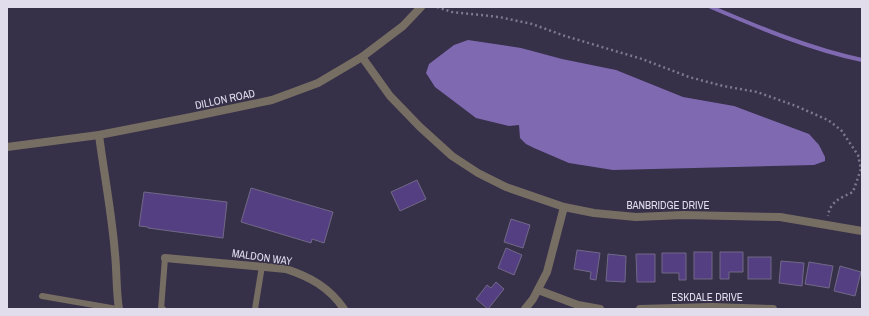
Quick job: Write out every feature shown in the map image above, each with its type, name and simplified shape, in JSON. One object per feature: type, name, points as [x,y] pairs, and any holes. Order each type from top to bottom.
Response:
[{"type":"street","name":"DILLON ROAD","points":[[7,147],[99,135],[272,100],[318,83],[362,57],[403,26],[420,7]]},
{"type":"street","name":"BANBRIDGE DRIVE","points":[[362,57],[390,96],[420,127],[452,156],[506,187],[564,207],[594,213],[636,217],[683,215],[780,216],[862,231]]},
{"type":"street","points":[[99,135],[112,223],[118,309]]},
{"type":"street","points":[[525,309],[538,290],[547,272],[564,207]]},
{"type":"street","name":"MALDON WAY","points":[[165,258],[286,269],[302,274],[329,290],[344,309]]},
{"type":"street","points":[[538,290],[578,305],[600,309]]},
{"type":"street","name":"ESKDALE DRIVE","points":[[640,309],[712,307],[773,309]]},
{"type":"lane","points":[[163,309],[161,309],[165,258]]},
{"type":"lane","points":[[255,309],[262,266]]},
{"type":"lane","points":[[42,296],[118,309]]},
{"type":"path","points":[[437,7],[452,12],[499,17],[532,24],[565,36],[642,59],[689,77],[723,86],[758,92],[828,120],[841,130],[858,155],[861,169],[853,192],[838,199],[832,204],[828,214],[828,225]]},
{"type":"shaded area","points":[[468,40],[521,48],[562,59],[616,70],[683,97],[734,106],[809,134],[819,145],[825,157],[825,161],[814,165],[613,170],[569,163],[526,144],[520,138],[519,125],[509,126],[476,118],[435,87],[426,73],[429,64],[454,45]]},
{"type":"building","points":[[417,180],[426,199],[400,211],[391,192]]},
{"type":"building","points":[[251,188],[333,212],[324,243],[312,239],[311,243],[241,222]]},
{"type":"building","points":[[144,192],[227,202],[223,238],[139,226]]},
{"type":"building","points":[[511,219],[530,225],[523,248],[504,242]]},
{"type":"building","points":[[506,248],[522,255],[514,275],[498,268]]},
{"type":"building","points":[[577,250],[600,253],[596,280],[590,279],[591,272],[574,269]]},
{"type":"building","points":[[694,252],[712,252],[712,279],[694,279]]},
{"type":"building","points":[[720,252],[743,252],[743,272],[729,272],[729,279],[720,279]]},
{"type":"building","points":[[662,253],[686,253],[686,280],[679,280],[679,273],[662,273]]},
{"type":"building","points":[[608,254],[626,256],[625,282],[606,281]]},
{"type":"building","points":[[636,254],[655,254],[655,282],[637,282]]},
{"type":"building","points":[[748,257],[771,257],[771,279],[748,279]]},
{"type":"building","points":[[781,261],[804,263],[802,286],[779,283]]},
{"type":"building","points":[[809,262],[833,266],[829,288],[805,284]]},
{"type":"building","points":[[840,266],[861,272],[855,296],[834,291]]},
{"type":"building","points":[[496,282],[504,289],[488,309],[476,299],[487,285],[491,288]]},
{"type":"waterway","points":[[711,7],[804,44],[862,60]]}]
